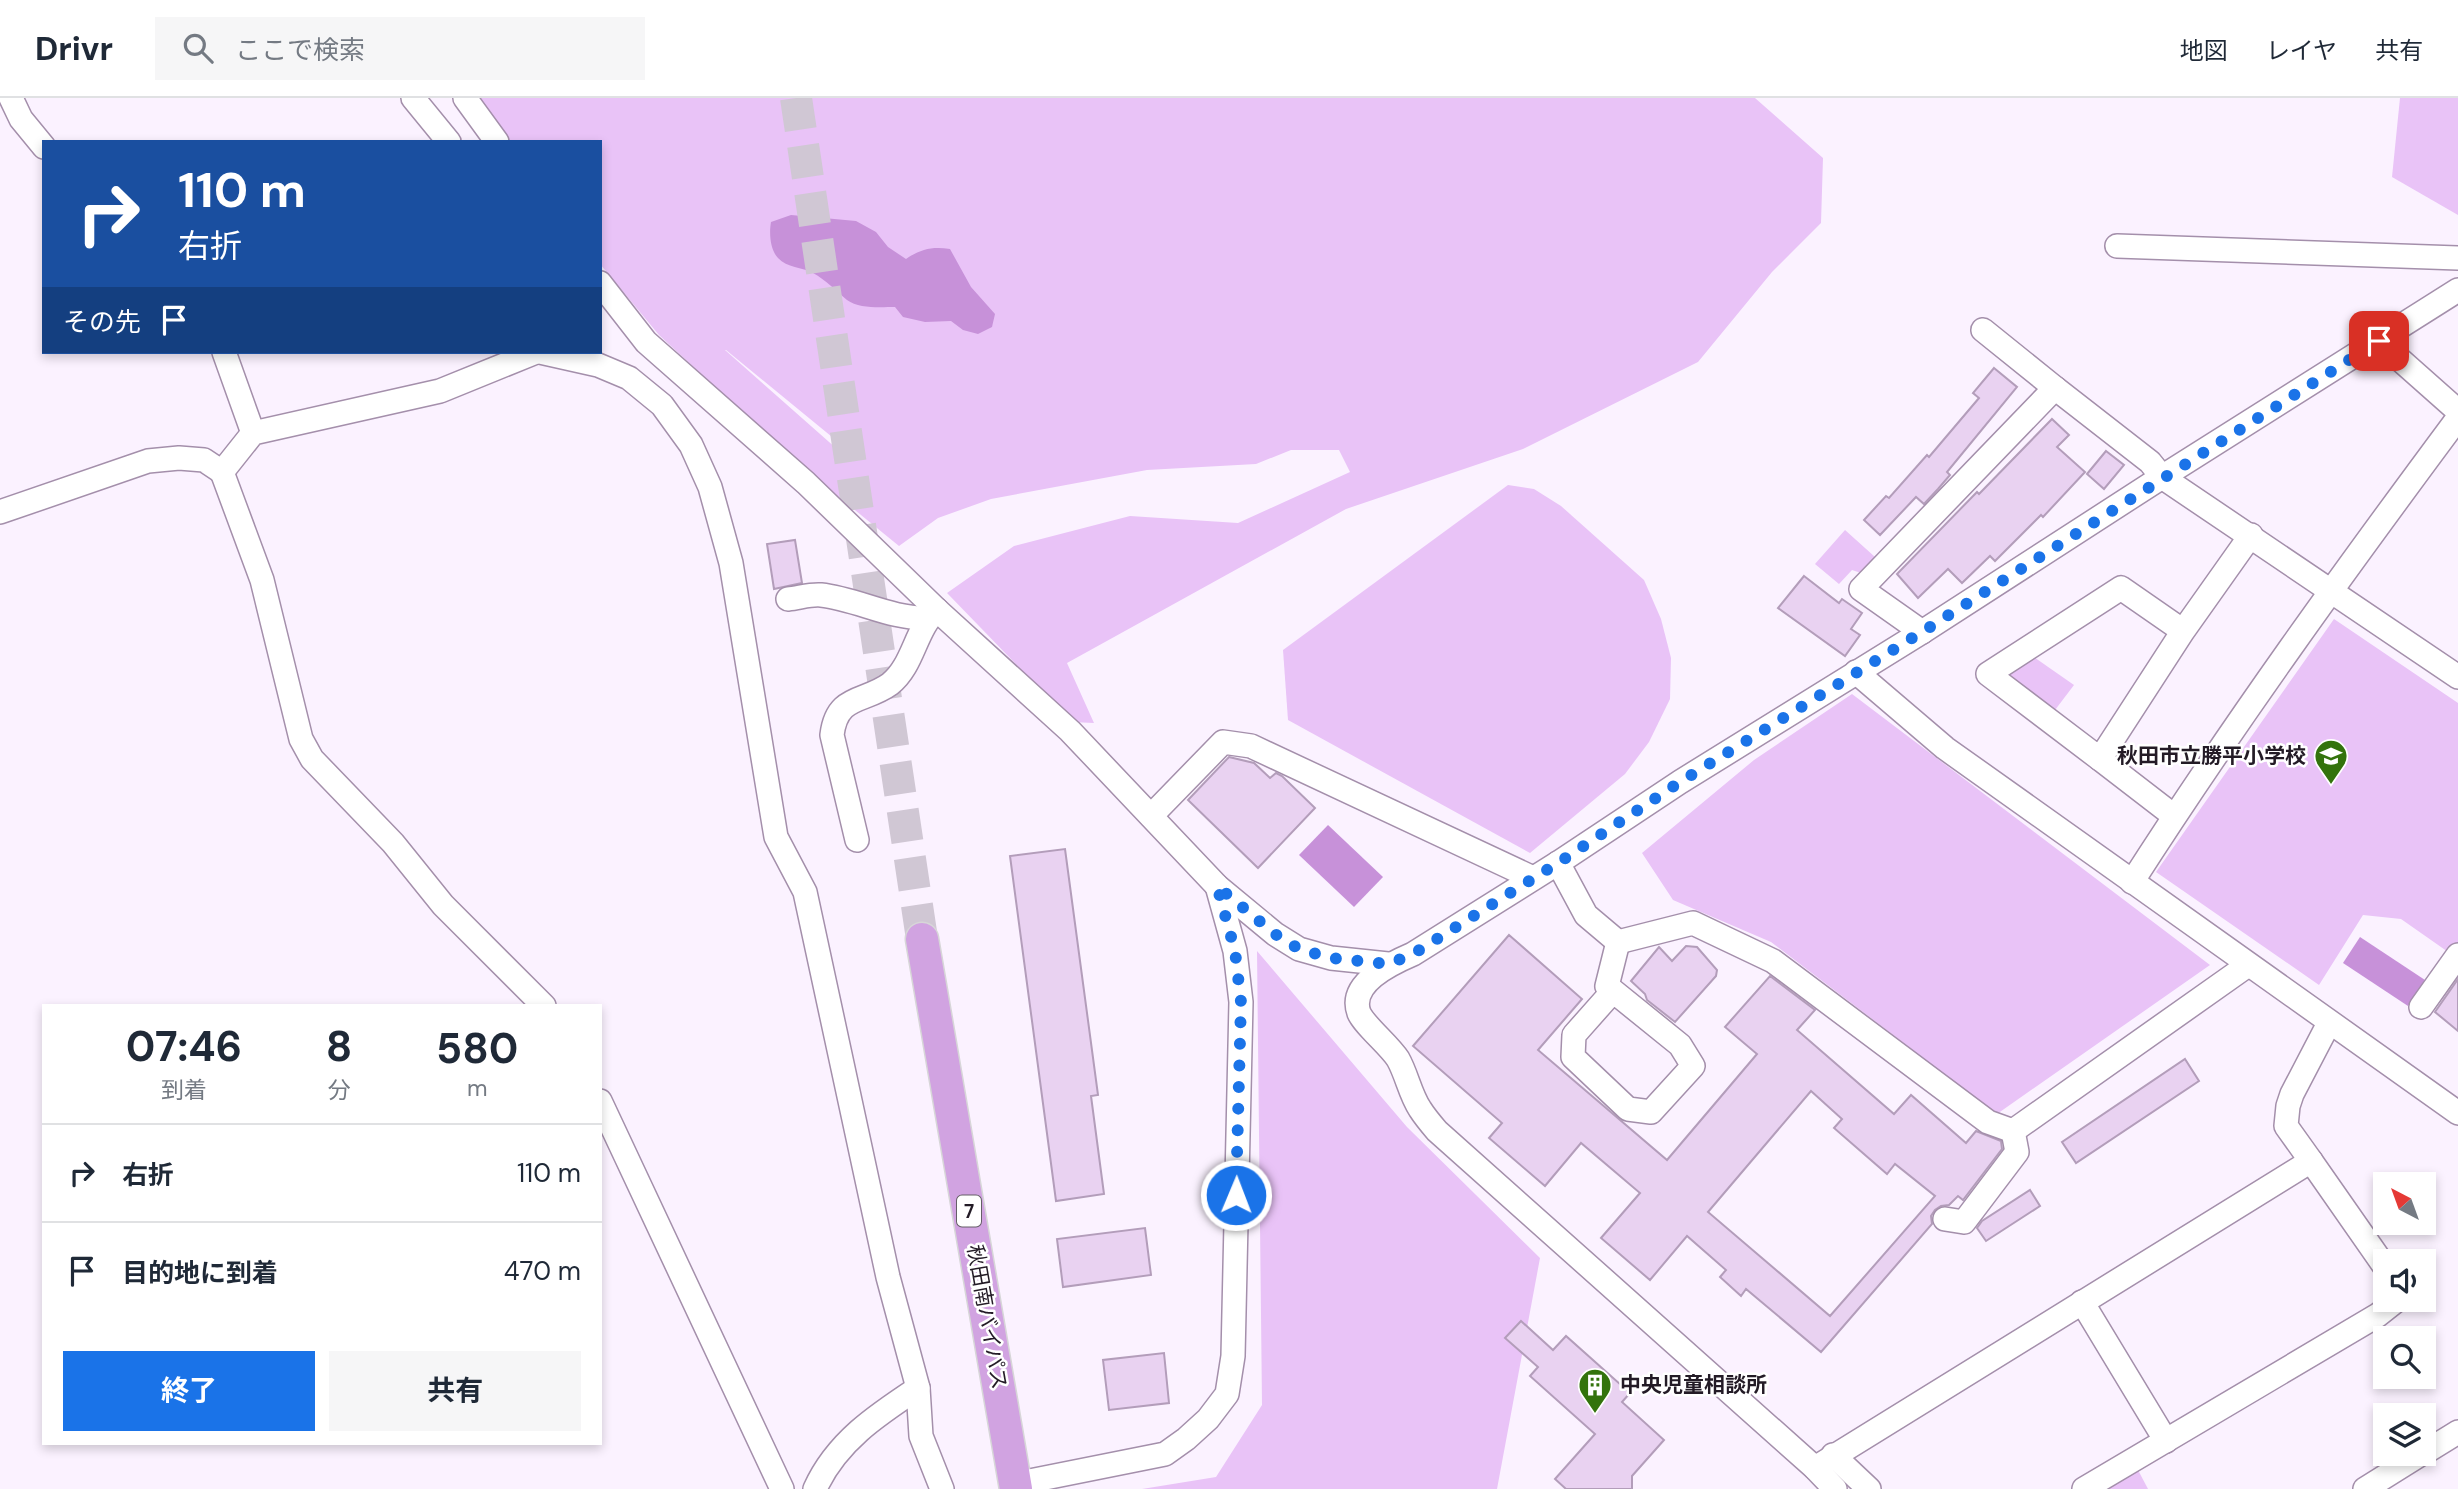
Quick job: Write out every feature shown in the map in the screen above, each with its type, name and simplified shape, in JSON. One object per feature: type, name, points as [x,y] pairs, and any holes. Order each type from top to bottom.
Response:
[{"type":"highway","name":"秋田南バイパス","points":[[922,939],[1016,1486]]},
{"type":"street","points":[[11,98],[21,119],[42,145]]},
{"type":"street","points":[[413,98],[448,140]]},
{"type":"street","points":[[465,98],[496,140]]},
{"type":"street","points":[[2117,246],[2458,258]]},
{"type":"street","points":[[602,286],[646,342],[806,483],[932,614],[1070,731],[1217,886],[1275,934],[1299,949],[1331,958],[1388,964]]},
{"type":"street","points":[[1870,1489],[1824,1461],[1437,1130],[1419,1108],[1406,1073],[1396,1056],[1359,1014],[1357,1000],[1366,984],[1388,964],[1413,954],[1558,863],[1680,782],[1922,632],[2458,290]]},
{"type":"street","points":[[1983,330],[2150,462],[2162,477],[2458,677]]},
{"type":"street","points":[[2379,341],[2458,411]]},
{"type":"street","points":[[225,354],[253,433]]},
{"type":"street","points":[[222,472],[253,433],[440,391],[533,354]]},
{"type":"street","points":[[547,354],[597,365],[629,378],[662,405],[691,446],[710,487],[731,563],[776,837],[805,892],[888,1277],[918,1388],[921,1436],[942,1489]]},
{"type":"street","points":[[1922,632],[1861,589],[2055,388]]},
{"type":"street","points":[[2132,882],[2174,816],[2330,592],[2458,418]]},
{"type":"street","points":[[0,512],[148,461],[179,458],[204,460],[222,472],[262,580],[301,739],[312,759],[393,843],[443,905],[542,1004]]},
{"type":"street","points":[[2099,759],[2183,631],[2251,535]]},
{"type":"street","points":[[2174,816],[1988,674],[2121,588],[2183,631]]},
{"type":"street","points":[[788,599],[817,595],[840,598],[911,618],[932,614]]},
{"type":"street","points":[[857,840],[832,735],[834,719],[846,705],[890,684],[901,671],[932,614]]},
{"type":"street","points":[[1856,672],[1945,748],[2458,1113]]},
{"type":"street","points":[[1151,816],[1223,742],[1251,746],[1533,878]]},
{"type":"street","points":[[1558,863],[1586,915],[1618,942]]},
{"type":"street","points":[[1016,1486],[1165,1454],[1208,1419],[1227,1394],[1233,1356],[1241,1002],[1235,951],[1217,886]]},
{"type":"street","points":[[1618,942],[1693,923],[1773,961],[1988,1122],[2013,1132]]},
{"type":"street","points":[[1613,991],[1574,1035],[1573,1057],[1628,1109],[1651,1112],[1693,1066],[1680,1045],[1607,986],[1618,942]]},
{"type":"street","points":[[2421,1007],[2458,955]]},
{"type":"street","points":[[2013,1132],[2248,965]]},
{"type":"street","points":[[2329,1023],[2288,1106],[2286,1126],[2373,1250]]},
{"type":"street","points":[[602,1105],[782,1489]]},
{"type":"street","points":[[1945,1219],[1964,1222],[2017,1152],[2013,1132]]},
{"type":"street","points":[[1824,1461],[2311,1161]]},
{"type":"street","points":[[2082,1302],[2166,1441]]},
{"type":"street","points":[[2084,1489],[2382,1312]]},
{"type":"street","points":[[815,1489],[845,1443],[874,1416],[918,1388]]},
{"type":"street","points":[[2436,1445],[2458,1432]]},
{"type":"street","points":[[1824,1461],[1835,1489]]},
{"type":"street","points":[[2365,1489],[2401,1466]]},
{"type":"shaded area","points":[[476,98],[1755,98],[1823,158],[1821,223],[1772,272],[1698,362],[1523,449],[1346,509],[1067,663],[1094,723],[1072,722],[947,593],[1014,546],[1130,516],[1238,523],[1350,472],[1339,450],[1291,450],[1256,464],[1147,470],[991,499],[938,518],[899,546],[796,462],[659,335],[602,266],[602,140],[507,140]],"holes":[[[725,350],[726,350],[854,455],[837,449]]]},
{"type":"shaded area","points":[[2400,98],[2458,98],[2458,215],[2392,177]]},
{"type":"shaded area","points":[[791,215],[856,221],[876,232],[888,247],[906,259],[927,249],[950,249],[971,287],[995,314],[992,327],[978,334],[963,330],[951,321],[925,322],[903,317],[895,307],[870,307],[852,303],[818,276],[786,264],[775,255],[771,241],[771,222]]},
{"type":"shaded area","points":[[1508,485],[1534,489],[1561,506],[1644,580],[1661,619],[1671,658],[1670,699],[1649,742],[1625,774],[1530,853],[1288,720],[1283,650]]},
{"type":"shaded area","points":[[1845,530],[1875,557],[1861,573],[1852,570],[1839,584],[1815,564]]},
{"type":"shaded area","name":"秋田市立勝平小学校","points":[[2334,619],[2458,703],[2458,944],[2451,954],[2401,919],[2363,915],[2319,985],[2156,872]]},
{"type":"shaded area","points":[[2031,655],[2074,685],[2052,714],[2002,676]]},
{"type":"shaded area","points":[[1852,694],[2210,965],[1997,1114],[1771,942],[1673,900],[1642,853],[1754,760]]},
{"type":"shaded area","points":[[1328,825],[1383,877],[1354,907],[1299,855]]},
{"type":"shaded area","points":[[2360,937],[2425,980],[2408,1006],[2343,963]]},
{"type":"shaded area","points":[[1257,951],[1407,1127],[1540,1258],[1497,1489],[1142,1489],[1216,1477],[1262,1405]]},
{"type":"shaded area","points":[[2138,1470],[2148,1489],[2109,1489],[2108,1487]]},
{"type":"building","points":[[1994,368],[2017,387],[1947,472],[1950,475],[1938,489],[1924,504],[1916,497],[1880,535],[1864,520],[1886,496],[1889,498],[1927,455],[1929,457],[1979,398],[1973,393]]},
{"type":"building","points":[[2052,419],[2069,435],[2057,447],[2085,472],[2043,517],[2041,515],[1995,561],[1990,556],[1962,583],[1948,569],[1918,598],[1897,574]]},
{"type":"building","points":[[2106,451],[2124,465],[2104,489],[2087,474]]},
{"type":"building","points":[[795,540],[802,583],[774,589],[767,544]]},
{"type":"building","points":[[1804,576],[1839,603],[1842,599],[1862,613],[1851,629],[1860,635],[1845,656],[1778,608]]},
{"type":"building","points":[[1229,757],[1254,763],[1270,778],[1276,773],[1282,776],[1315,808],[1258,868],[1188,800]]},
{"type":"building","points":[[1065,849],[1098,1095],[1091,1096],[1104,1194],[1056,1201],[1010,856]]},
{"type":"building","points":[[1509,935],[1582,999],[1538,1050],[1667,1160],[1757,1054],[1725,1027],[1770,976],[1815,1010],[1797,1030],[1894,1114],[1911,1095],[1966,1143],[1976,1131],[2001,1141],[2002,1149],[1963,1200],[1958,1196],[1949,1205],[1935,1210],[1931,1216],[1932,1224],[1821,1352],[1746,1289],[1741,1296],[1720,1277],[1726,1270],[1687,1236],[1650,1280],[1601,1238],[1640,1193],[1581,1143],[1545,1186],[1489,1138],[1502,1123],[1413,1046]],"holes":[[[1811,1091],[1842,1119],[1834,1128],[1887,1174],[1895,1164],[1935,1196],[1830,1316],[1708,1212]]]},
{"type":"building","points":[[1686,946],[1697,947],[1717,970],[1716,976],[1675,1022],[1647,1000],[1645,994],[1631,981],[1659,947],[1672,961]]},
{"type":"building","points":[[2458,979],[2458,1031],[2435,1012]]},
{"type":"building","points":[[2185,1059],[2199,1081],[2076,1163],[2062,1142]]},
{"type":"building","points":[[2030,1190],[2040,1206],[1986,1241],[1977,1228],[1982,1221]]},
{"type":"building","points":[[1145,1228],[1151,1275],[1063,1287],[1057,1239]]},
{"type":"building","name":"中央児童相談所","points":[[1521,1321],[1553,1350],[1566,1336],[1630,1393],[1622,1402],[1664,1440],[1632,1476],[1632,1489],[1566,1489],[1555,1479],[1595,1434],[1530,1376],[1538,1367],[1505,1338]]},
{"type":"building","points":[[1164,1353],[1169,1403],[1109,1410],[1103,1360]]},
{"type":"tunnel","points":[[796,98],[922,939]]},
{"type":"place","name":"秋田市立勝平小学校","points":[[2331,786]]},
{"type":"place","name":"中央児童相談所","points":[[1595,1415]]},
{"type":"route","points":[[1236,1195],[1241,1002],[1235,951],[1217,886],[1275,934],[1299,949],[1331,958],[1388,964],[1413,954],[1680,782],[1922,632],[2379,341]]}]
